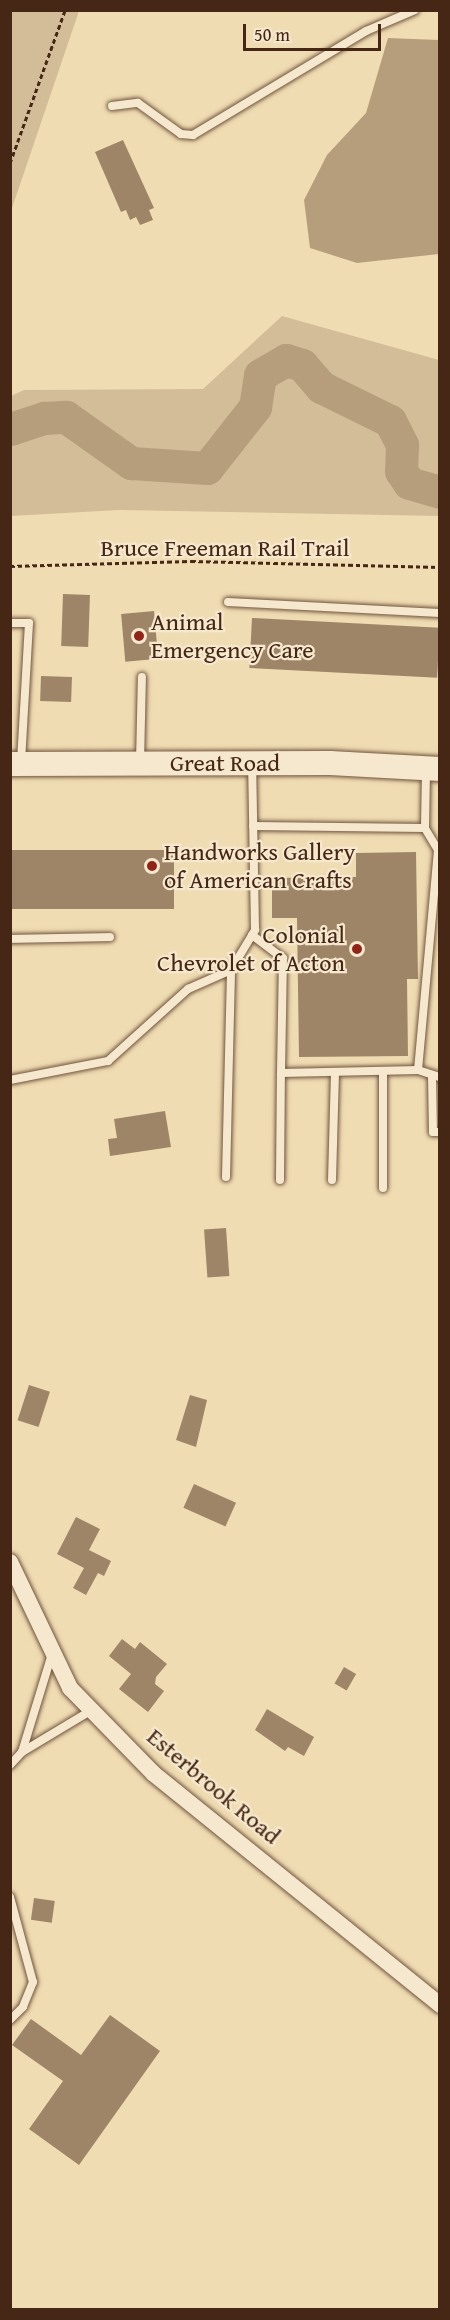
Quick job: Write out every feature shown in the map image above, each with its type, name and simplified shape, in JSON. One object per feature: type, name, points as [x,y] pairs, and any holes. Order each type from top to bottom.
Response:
[{"type":"main road","name":"Great Road","points":[[16,764],[252,763],[433,768]]},
{"type":"street","name":"Esterbrook Road","points":[[10,1562],[70,1688],[154,1774],[440,2006]]},
{"type":"lane","points":[[112,106],[138,103],[181,134],[193,135],[366,31],[415,10]]},
{"type":"lane","points":[[228,602],[440,613]]},
{"type":"lane","points":[[10,623],[29,623],[16,764]]},
{"type":"lane","points":[[140,762],[142,677]]},
{"type":"lane","points":[[10,704],[22,704]]},
{"type":"lane","points":[[226,1177],[231,970],[252,935],[252,763]]},
{"type":"lane","points":[[418,1070],[438,850],[425,828],[433,768]]},
{"type":"lane","points":[[253,826],[425,828]]},
{"type":"lane","points":[[252,935],[283,958],[280,1180]]},
{"type":"lane","points":[[10,939],[110,937]]},
{"type":"lane","points":[[10,1080],[108,1061],[188,989],[231,970]]},
{"type":"lane","points":[[281,1073],[418,1070],[436,1076],[433,1132],[440,1132]]},
{"type":"lane","points":[[383,1071],[383,1188]]},
{"type":"lane","points":[[332,1180],[335,1072]]},
{"type":"lane","points":[[22,1752],[52,1654]]},
{"type":"lane","points":[[10,1765],[22,1752],[92,1710]]},
{"type":"lane","points":[[10,1897],[33,1982],[23,2007],[10,2020]]},
{"type":"path","points":[[10,163],[65,10]]},
{"type":"path","name":"Bruce Freeman Rail Trail","points":[[10,566],[191,561],[440,567]]},
{"type":"shaded area","points":[[10,11],[79,11],[11,211]]},
{"type":"shaded area","points":[[388,38],[439,40],[439,254],[357,263],[310,248],[304,200],[327,155],[366,113]]},
{"type":"shaded area","points":[[282,316],[439,360],[439,516],[119,510],[11,516],[11,396],[24,390],[203,389]]},
{"type":"building","points":[[123,140],[154,208],[149,210],[153,220],[140,225],[136,217],[130,220],[126,210],[121,212],[95,152]]},
{"type":"building","points":[[63,594],[90,595],[88,647],[61,646]]},
{"type":"building","name":"Animal Emergency Care","points":[[154,611],[158,659],[125,662],[121,614]]},
{"type":"building","points":[[252,618],[440,628],[437,678],[249,668]]},
{"type":"building","points":[[41,676],[72,677],[71,702],[40,701]]},
{"type":"building","points":[[10,850],[174,850],[174,909],[10,909]]},
{"type":"building","name":"Colonial Chevrolet of Acton","points":[[416,852],[418,979],[407,979],[408,1056],[299,1057],[297,918],[272,918],[272,878],[356,877],[356,853]]},
{"type":"building","points":[[165,1111],[171,1147],[110,1156],[108,1139],[117,1138],[114,1119]]},
{"type":"building","points":[[226,1228],[229,1276],[207,1277],[204,1230]]},
{"type":"building","points":[[29,1385],[50,1392],[38,1427],[18,1420]]},
{"type":"building","points":[[190,1395],[207,1400],[196,1447],[176,1440]]},
{"type":"building","points":[[194,1484],[236,1503],[225,1526],[183,1508]]},
{"type":"building","points":[[76,1517],[100,1529],[89,1550],[111,1561],[104,1576],[98,1573],[86,1595],[73,1588],[84,1568],[57,1554]]},
{"type":"building","points":[[122,1639],[135,1649],[140,1642],[167,1664],[156,1677],[155,1684],[164,1691],[148,1712],[119,1689],[131,1674],[109,1656]]},
{"type":"building","points":[[344,1667],[356,1674],[347,1690],[334,1683]]},
{"type":"building","points":[[267,1709],[314,1737],[304,1756],[288,1747],[285,1751],[255,1730]]},
{"type":"building","points":[[34,1898],[55,1901],[52,1923],[31,1920]]},
{"type":"building","points":[[110,2015],[160,2051],[79,2165],[29,2129],[63,2081],[12,2045],[31,2019],[81,2055]]},
{"type":"waterway","points":[[10,429],[44,418],[66,417],[131,463],[207,468],[255,407],[260,375],[286,360],[302,365],[321,387],[390,421],[402,445],[401,471],[409,483],[440,492]]},
{"type":"place","name":"Animal Emergency Care","points":[[139,636]]},
{"type":"place","name":"Handworks Gallery of American Crafts","points":[[152,866]]},
{"type":"place","name":"Colonial Chevrolet of Acton","points":[[357,949]]}]
